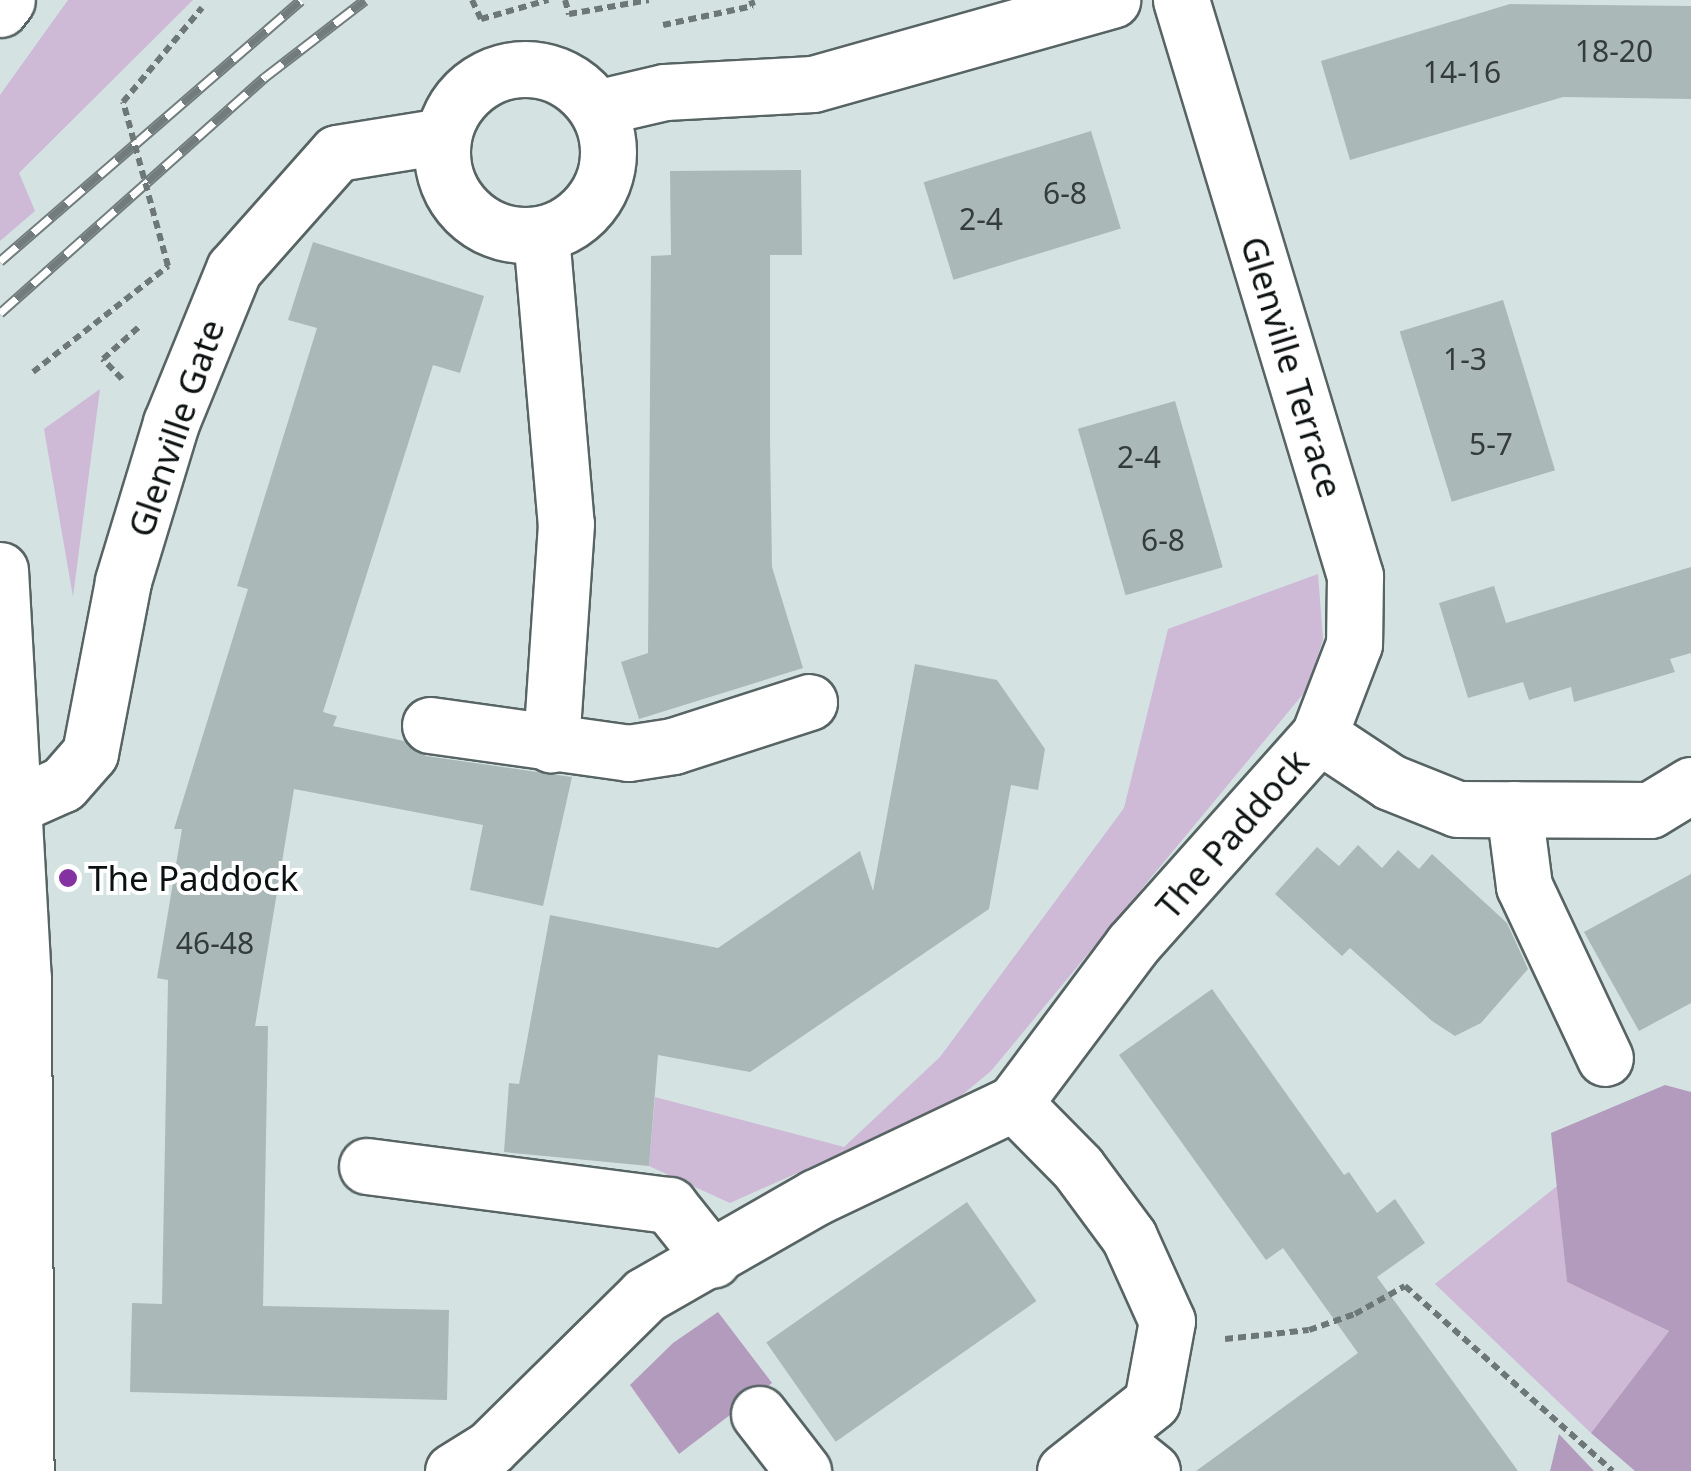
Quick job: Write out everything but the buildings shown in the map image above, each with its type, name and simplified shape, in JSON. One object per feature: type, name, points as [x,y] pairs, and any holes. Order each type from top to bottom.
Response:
[{"type":"street","points":[[0,9],[6,0]]},
{"type":"street","points":[[596,108],[665,92],[813,84],[1112,0]]},
{"type":"street","name":"Glenville Terrace","points":[[1180,0],[1355,576],[1354,644],[1319,734]]},
{"type":"street","points":[[510,70],[543,70],[574,84],[596,108],[606,133],[602,186],[588,208],[541,235],[487,228],[465,211],[450,189],[442,136],[455,105],[479,82],[510,70]]},
{"type":"street","name":"Glenville Gate","points":[[16,806],[63,784],[90,753],[124,582],[171,423],[234,270],[337,153],[442,136]]},
{"type":"street","points":[[541,235],[566,524],[551,744]]},
{"type":"street","points":[[0,570],[16,806],[26,1471]]},
{"type":"street","points":[[430,725],[628,753],[673,746],[810,702]]},
{"type":"street","name":"The Paddock","points":[[453,1471],[490,1448],[646,1295],[713,1260],[816,1197],[1014,1103],[1132,945],[1319,734],[1390,782],[1457,809],[1650,810],[1691,785]]},
{"type":"street","points":[[1514,809],[1524,886],[1605,1058]]},
{"type":"street","points":[[1014,1103],[1078,1168],[1130,1236],[1167,1322],[1166,1346],[1152,1402],[1065,1471]]},
{"type":"street","points":[[367,1166],[669,1205],[713,1260]]},
{"type":"street","points":[[759,1414],[803,1471]]},
{"type":"street","points":[[1110,1437],[1152,1471]]},
{"type":"path","points":[[472,0],[482,19],[548,0]]},
{"type":"path","points":[[564,0],[569,14],[649,0]]},
{"type":"path","points":[[32,372],[168,266],[123,102],[202,8]]},
{"type":"path","points":[[122,378],[104,359],[157,311]]},
{"type":"path","points":[[1166,1346],[1309,1330],[1355,1314],[1405,1286],[1613,1471]]},
{"type":"shaded area","points":[[68,0],[193,0],[19,173],[35,211],[0,241],[0,95]]},
{"type":"shaded area","points":[[100,389],[73,597],[44,429]]},
{"type":"shaded area","points":[[1318,574],[1323,639],[1308,688],[991,1071],[950,1105],[730,1203],[649,1166],[655,1097],[844,1147],[940,1057],[1124,808],[1168,629]]},
{"type":"shaded area","points":[[1665,1085],[1691,1092],[1691,1471],[1635,1471],[1591,1433],[1669,1331],[1567,1282],[1551,1133]]},
{"type":"shaded area","points":[[1557,1186],[1567,1282],[1669,1331],[1591,1433],[1435,1284]]},
{"type":"shaded area","points":[[718,1312],[772,1383],[679,1454],[630,1385],[673,1343]]},
{"type":"shaded area","points":[[1559,1434],[1594,1471],[1550,1471]]},
{"type":"railway","points":[[0,261],[301,0]]},
{"type":"railway","points":[[0,313],[265,77],[365,0]]},
{"type":"place","name":"The Paddock","points":[[68,878]]}]
